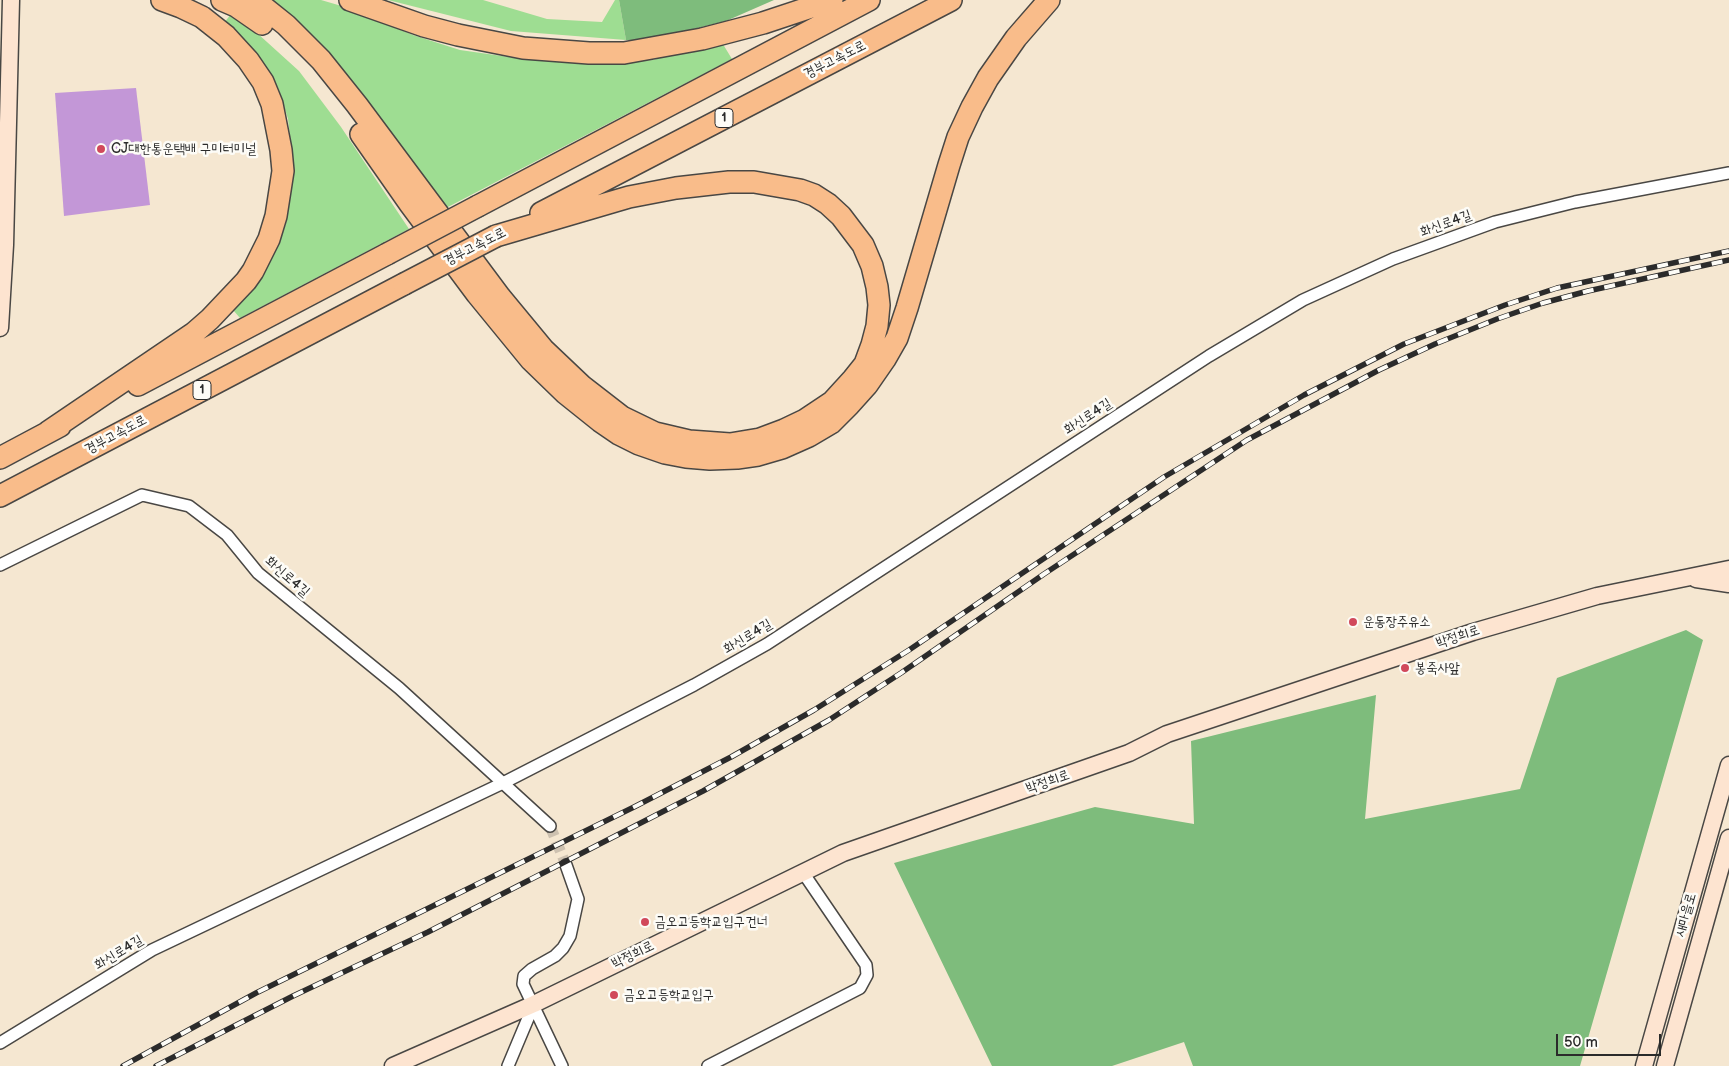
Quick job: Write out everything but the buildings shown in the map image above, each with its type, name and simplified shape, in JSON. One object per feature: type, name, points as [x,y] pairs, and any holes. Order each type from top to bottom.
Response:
[{"type":"highway","points":[[48,432],[194,333],[210,320],[253,271],[269,239],[276,216],[283,171],[272,104],[263,82],[248,60],[226,36],[202,17],[162,0]]},
{"type":"highway","points":[[222,0],[243,10],[279,37],[314,74],[362,136],[477,294],[531,360],[565,393],[612,430],[639,444],[672,454],[710,459],[758,455],[782,448],[809,436],[831,423],[868,385],[897,338],[958,137],[972,107],[988,78],[1016,38],[1049,0]]},
{"type":"highway","points":[[252,0],[286,25],[321,60],[500,297],[543,349],[582,386],[622,418],[655,433],[689,441],[730,444],[760,438],[784,430],[805,420],[832,402],[854,379],[865,364],[877,326],[879,305],[877,287],[872,266],[863,245],[841,216],[828,204],[814,195],[800,190],[754,182],[728,182],[676,188],[629,197],[496,236]]},
{"type":"highway","points":[[350,0],[424,26],[458,35],[523,48],[589,53],[624,52],[702,39],[762,23],[832,0]]},
{"type":"highway","points":[[9,453],[869,0]]},
{"type":"highway","name":"경부고속도로","points":[[0,496],[951,0]]},
{"type":"street","points":[[0,328],[5,245],[12,0]]},
{"type":"street","name":"화신로4길","points":[[0,1043],[152,950],[503,783],[694,685],[767,644],[1209,356],[1303,300],[1393,259],[1495,222],[1575,202],[1729,174]]},
{"type":"street","name":"화신로4길","points":[[0,564],[142,495],[189,506],[227,535],[258,573],[399,688],[550,826]]},
{"type":"street","points":[[1687,577],[1729,560]]},
{"type":"street","name":"박정희로","points":[[393,1066],[534,1004],[802,871],[843,853],[1129,753],[1167,734],[1472,632],[1597,596],[1729,568]]},
{"type":"street","points":[[1687,577],[1729,584]]},
{"type":"street","name":"새마을로","points":[[1644,1066],[1729,765]]},
{"type":"street","name":"새마을로","points":[[1665,1066],[1729,838]]},
{"type":"street","points":[[562,1066],[523,984],[524,976],[532,969],[555,956],[563,948],[570,936],[578,899],[566,865]]},
{"type":"street","points":[[708,1066],[860,988],[867,975],[866,965],[802,871]]},
{"type":"street","points":[[508,1066],[534,1004]]},
{"type":"green space","points":[[270,0],[321,0],[345,7],[413,35],[460,50],[523,59],[582,64],[653,60],[721,41],[732,59],[446,208],[312,35]]},
{"type":"green space","points":[[388,0],[483,0],[547,19],[602,22],[615,0],[619,0],[626,40],[511,31]]},
{"type":"green space","points":[[619,0],[774,0],[726,21],[649,40],[626,40]]},
{"type":"green space","points":[[231,14],[246,23],[299,71],[341,127],[409,229],[240,318],[233,310],[265,272],[286,224],[294,172],[288,119],[279,90],[265,65],[241,37],[224,23]]},
{"type":"green space","points":[[1686,630],[1703,640],[1580,1066],[1193,1066],[1184,1042],[1112,1066],[992,1066],[894,863],[1095,807],[1194,824],[1191,741],[1376,695],[1365,819],[1520,789],[1557,678]]},
{"type":"tunnel","points":[[550,826],[566,865]]},
{"type":"railway","points":[[123,1066],[256,993],[634,807],[731,757],[814,710],[909,650],[1164,477],[1304,395],[1404,344],[1505,305],[1557,288],[1729,251]]},
{"type":"railway","points":[[156,1066],[293,996],[428,932],[703,791],[829,720],[901,673],[1044,574],[1247,440],[1379,370],[1435,344],[1543,303],[1588,291],[1729,260]]},
{"type":"place","name":"CJ대한통운택배 구미터미널","points":[[101,149]]},
{"type":"place","name":"운동장주유소","points":[[1353,622]]},
{"type":"place","name":"봉죽사앞","points":[[1405,668]]},
{"type":"place","name":"금오고등학교입구건너","points":[[645,922]]},
{"type":"place","name":"금오고등학교입구","points":[[614,995]]}]
